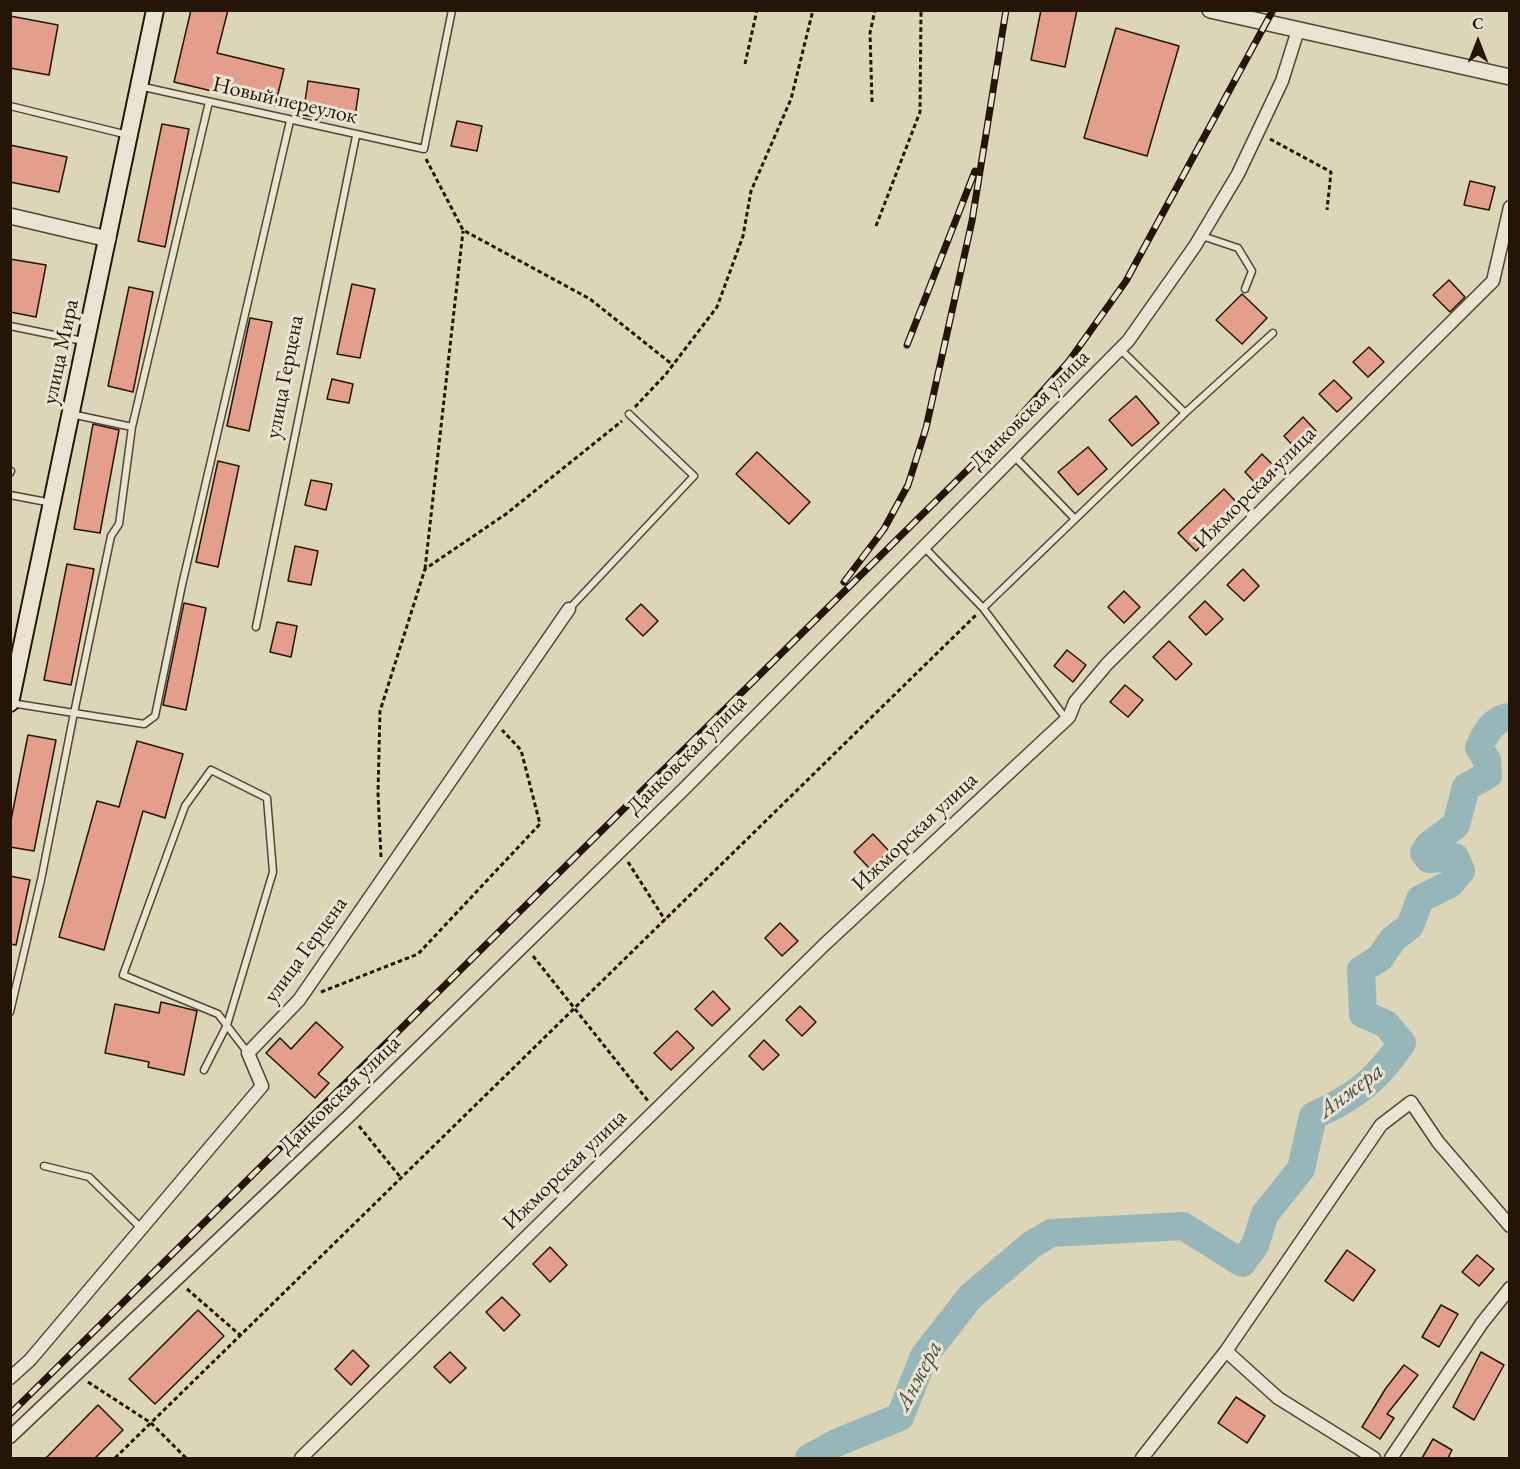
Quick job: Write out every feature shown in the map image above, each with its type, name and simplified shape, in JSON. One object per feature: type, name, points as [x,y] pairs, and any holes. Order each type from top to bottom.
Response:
[{"type":"main road","name":"улица Мира","points":[[10,703],[155,10]]},
{"type":"street","points":[[1210,10],[1509,77]]},
{"type":"street","name":"Данковская улица","points":[[10,1437],[350,1115],[621,851],[1120,349],[1201,236],[1238,174],[1281,81],[1298,30]]},
{"type":"street","name":"Ижморская улица","points":[[301,1458],[824,945],[1068,721],[1075,702],[1107,664],[1493,281],[1509,207]]},
{"type":"street","points":[[10,216],[108,239]]},
{"type":"street","name":"улица Герцена","points":[[248,1053],[299,1000],[569,609]]},
{"type":"street","points":[[10,1378],[30,1360],[262,1086],[248,1053]]},
{"type":"street","points":[[1142,1458],[1226,1351],[1381,1125],[1411,1102],[1438,1142],[1509,1226]]},
{"type":"street","points":[[1391,1458],[1482,1323],[1509,1288]]},
{"type":"street","points":[[1226,1351],[1278,1398],[1374,1458]]},
{"type":"lane","points":[[422,149],[452,10]]},
{"type":"lane","name":"Новый переулок","points":[[139,86],[422,149]]},
{"type":"lane","points":[[10,1012],[40,880],[111,536],[119,524],[132,427],[209,102]]},
{"type":"lane","points":[[10,106],[129,135]]},
{"type":"lane","points":[[10,703],[144,724],[155,716],[182,585],[290,120]]},
{"type":"lane","name":"улица Герцена","points":[[256,627],[356,136]]},
{"type":"lane","points":[[1201,236],[1238,248],[1252,271],[1245,289]]},
{"type":"lane","points":[[10,326],[87,342]]},
{"type":"lane","points":[[983,608],[1185,413],[1273,333]]},
{"type":"lane","points":[[1120,349],[1185,413]]},
{"type":"lane","points":[[71,414],[132,427]]},
{"type":"lane","points":[[569,609],[694,476],[629,414]]},
{"type":"lane","points":[[1014,456],[1075,519]]},
{"type":"lane","points":[[10,495],[52,504]]},
{"type":"lane","points":[[924,547],[983,608],[1068,721]]},
{"type":"lane","points":[[204,1070],[227,1025],[273,872],[267,798],[211,770],[185,806],[123,975],[218,1014],[227,1025],[248,1053]]},
{"type":"lane","points":[[44,1166],[89,1177],[142,1228]]},
{"type":"path","points":[[745,63],[758,10]]},
{"type":"path","points":[[425,569],[506,514],[618,426],[673,365],[717,307],[743,236],[751,191],[791,99],[813,10]]},
{"type":"path","points":[[873,102],[870,33],[875,10]]},
{"type":"path","points":[[876,226],[920,112],[921,10]]},
{"type":"path","points":[[1257,132],[1331,172],[1327,210]]},
{"type":"path","points":[[382,880],[378,793],[380,711],[425,569],[463,230],[422,149]]},
{"type":"path","points":[[463,230],[590,299],[673,365]]},
{"type":"path","points":[[115,1458],[983,608]]},
{"type":"path","points":[[299,1000],[418,954],[540,824],[521,750],[492,720]]},
{"type":"path","points":[[621,851],[665,920]]},
{"type":"path","points":[[524,945],[656,1110]]},
{"type":"path","points":[[350,1115],[401,1178]]},
{"type":"path","points":[[177,1279],[240,1335]]},
{"type":"path","points":[[76,1375],[151,1423],[186,1458]]},
{"type":"building","points":[[191,10],[228,10],[217,53],[284,69],[275,106],[174,82]]},
{"type":"building","points":[[1041,10],[1077,10],[1065,67],[1031,60]]},
{"type":"building","points":[[10,16],[58,25],[49,75],[10,68]]},
{"type":"building","points":[[1116,28],[1179,46],[1147,156],[1084,138]]},
{"type":"building","points":[[308,81],[359,89],[354,123],[303,115]]},
{"type":"building","points":[[457,121],[482,126],[477,151],[451,146]]},
{"type":"building","points":[[162,124],[189,129],[165,247],[138,241]]},
{"type":"building","points":[[10,145],[67,157],[59,192],[10,182]]},
{"type":"building","points":[[1470,181],[1495,187],[1489,210],[1464,205]]},
{"type":"building","points":[[10,259],[46,265],[36,317],[10,312]]},
{"type":"building","points":[[1449,280],[1465,297],[1450,312],[1433,295]]},
{"type":"building","points":[[352,284],[375,289],[360,358],[337,354]]},
{"type":"building","points":[[129,287],[153,292],[133,392],[108,386]]},
{"type":"building","points":[[1242,294],[1267,318],[1242,344],[1216,320]]},
{"type":"building","points":[[250,318],[272,322],[249,431],[227,426]]},
{"type":"building","points":[[1369,347],[1384,362],[1368,377],[1353,362]]},
{"type":"building","points":[[332,379],[353,384],[349,403],[327,399]]},
{"type":"building","points":[[1334,380],[1352,398],[1337,412],[1319,394]]},
{"type":"building","points":[[1136,396],[1159,423],[1132,446],[1109,420]]},
{"type":"building","points":[[1303,417],[1317,432],[1298,451],[1284,436]]},
{"type":"building","points":[[93,424],[119,430],[100,533],[74,529]]},
{"type":"building","points":[[1088,447],[1107,469],[1078,495],[1058,472]]},
{"type":"building","points":[[757,452],[810,502],[789,524],[736,474]]},
{"type":"building","points":[[1262,454],[1277,469],[1259,487],[1245,472]]},
{"type":"building","points":[[218,461],[239,466],[218,567],[196,562]]},
{"type":"building","points":[[311,480],[332,484],[326,510],[305,505]]},
{"type":"building","points":[[1224,489],[1243,509],[1196,551],[1178,533]]},
{"type":"building","points":[[295,546],[318,551],[311,585],[288,581]]},
{"type":"building","points":[[67,564],[94,569],[71,685],[44,680]]},
{"type":"building","points":[[1243,569],[1259,586],[1244,601],[1227,585]]},
{"type":"building","points":[[1124,591],[1140,607],[1124,623],[1108,607]]},
{"type":"building","points":[[1205,601],[1223,619],[1206,635],[1189,617]]},
{"type":"building","points":[[184,603],[206,608],[186,710],[163,705]]},
{"type":"building","points":[[641,604],[658,621],[643,636],[626,619]]},
{"type":"building","points":[[277,622],[297,626],[291,657],[270,652]]},
{"type":"building","points":[[1169,641],[1192,664],[1176,680],[1153,657]]},
{"type":"building","points":[[1067,650],[1086,665],[1073,682],[1054,666]]},
{"type":"building","points":[[1125,685],[1143,700],[1128,717],[1110,702]]},
{"type":"building","points":[[28,735],[56,740],[34,851],[10,847],[10,825]]},
{"type":"building","points":[[137,741],[183,754],[165,818],[143,811],[104,950],[59,937],[97,801],[119,807]]},
{"type":"building","points":[[873,834],[889,851],[870,869],[854,852]]},
{"type":"building","points":[[10,876],[30,880],[16,945],[10,944]]},
{"type":"building","points":[[780,923],[798,941],[782,956],[765,938]]},
{"type":"building","points":[[713,991],[730,1009],[712,1026],[695,1009]]},
{"type":"building","points":[[161,1002],[197,1011],[184,1075],[148,1067],[149,1062],[105,1053],[115,1004],[159,1013]]},
{"type":"building","points":[[800,1006],[816,1022],[802,1036],[786,1020]]},
{"type":"building","points":[[316,1022],[343,1047],[318,1074],[329,1083],[315,1098],[266,1053],[280,1038],[291,1049]]},
{"type":"building","points":[[677,1031],[694,1048],[671,1070],[654,1053]]},
{"type":"building","points":[[764,1040],[779,1055],[763,1070],[749,1056]]},
{"type":"building","points":[[550,1247],[567,1265],[550,1282],[533,1264]]},
{"type":"building","points":[[1347,1250],[1375,1270],[1353,1301],[1325,1281]]},
{"type":"building","points":[[1477,1255],[1494,1269],[1479,1286],[1462,1272]]},
{"type":"building","points":[[502,1297],[520,1315],[504,1331],[486,1312]]},
{"type":"building","points":[[1441,1305],[1458,1314],[1439,1347],[1422,1337]]},
{"type":"building","points":[[198,1310],[224,1336],[155,1404],[129,1379]]},
{"type":"building","points":[[353,1350],[369,1366],[351,1385],[335,1369]]},
{"type":"building","points":[[450,1352],[466,1368],[450,1383],[434,1367]]},
{"type":"building","points":[[1481,1352],[1504,1365],[1474,1420],[1453,1407]]},
{"type":"building","points":[[1404,1365],[1418,1375],[1387,1414],[1394,1418],[1380,1439],[1362,1427],[1386,1388]]},
{"type":"building","points":[[1236,1397],[1265,1416],[1247,1443],[1218,1423]]},
{"type":"building","points":[[98,1405],[123,1430],[95,1458],[46,1458]]},
{"type":"building","points":[[1433,1439],[1452,1450],[1448,1458],[1422,1458]]},
{"type":"waterway","name":"Анжера","points":[[809,1458],[836,1443],[900,1417],[924,1356],[970,1297],[1031,1245],[1051,1233],[1183,1226],[1242,1263],[1255,1245],[1265,1214],[1301,1169],[1313,1116],[1364,1087],[1383,1068],[1402,1043],[1386,1024],[1363,1014],[1361,970],[1380,958],[1393,939],[1410,926],[1420,899],[1450,884],[1461,871],[1455,857],[1429,859],[1424,853],[1429,845],[1456,825],[1466,787],[1488,775],[1487,760],[1479,748],[1494,724],[1510,717]]},
{"type":"railway","points":[[844,582],[884,529],[908,485],[926,428],[972,221],[1006,10]]},
{"type":"railway","points":[[10,1414],[1006,432],[1069,361],[1126,281],[1273,10]]},
{"type":"railway","points":[[907,345],[975,171]]}]
